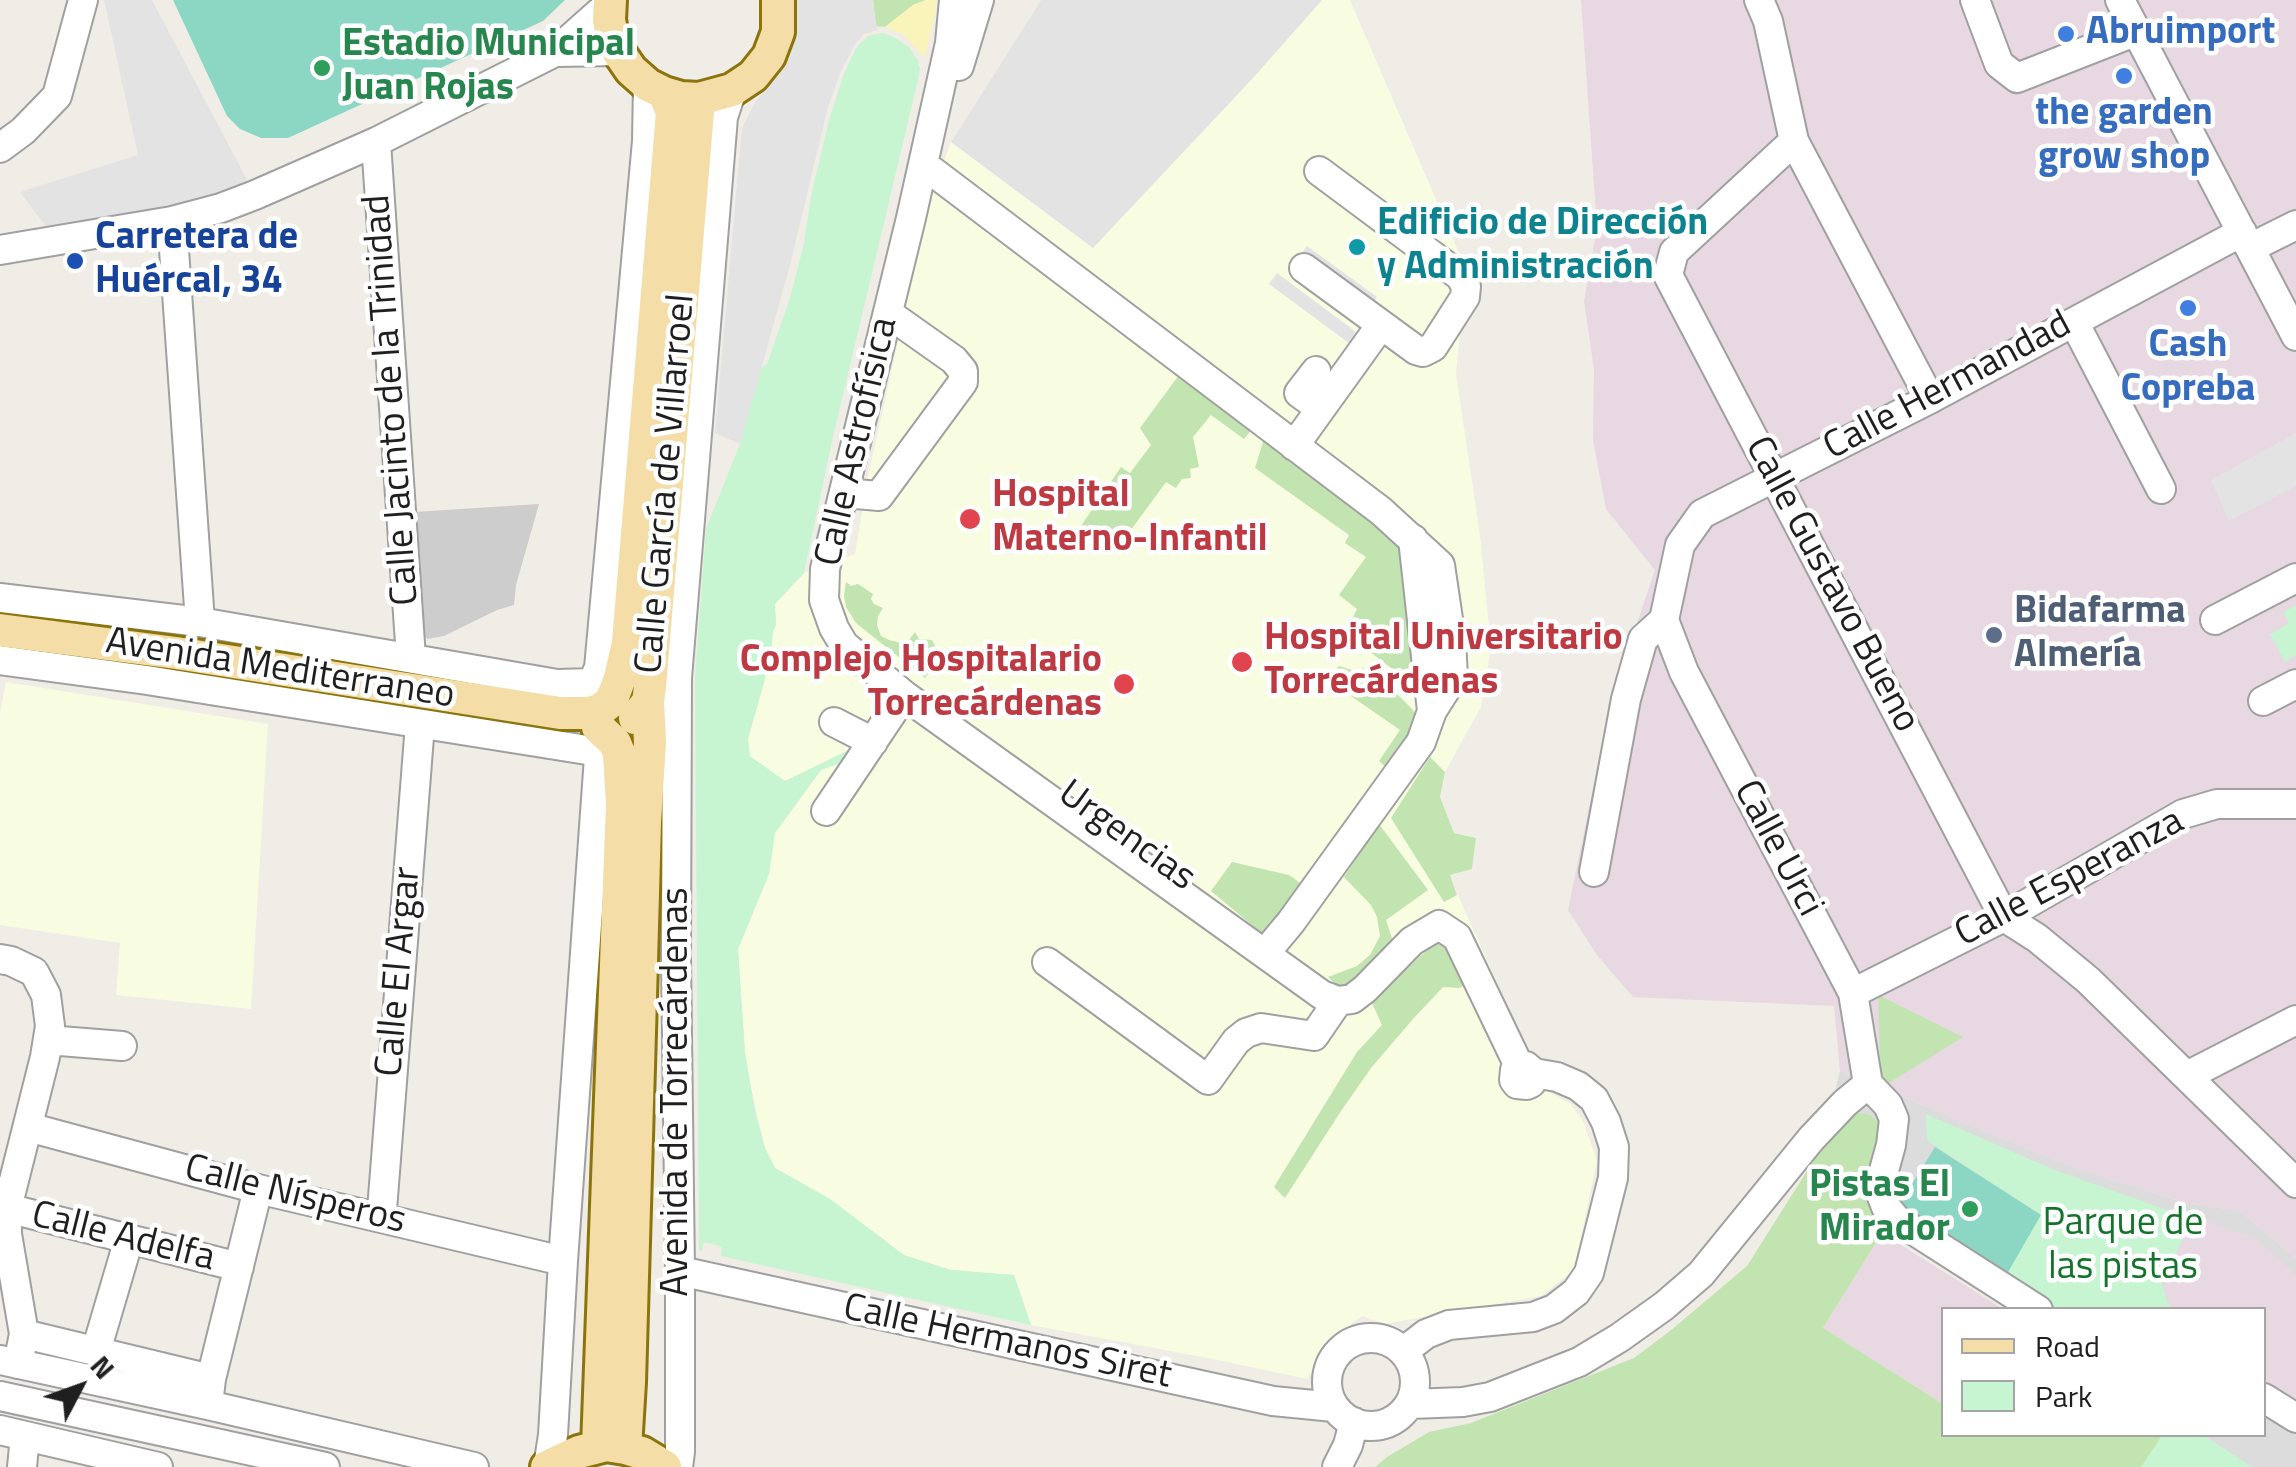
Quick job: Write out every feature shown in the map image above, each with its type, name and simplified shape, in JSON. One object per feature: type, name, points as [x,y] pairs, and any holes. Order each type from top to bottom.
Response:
[{"type":"main road","points":[[610,2],[609,20],[618,51],[630,70],[656,89],[699,99],[732,90],[753,76],[769,56],[778,32],[778,0]]},
{"type":"main road","name":"Calle García de Villarroel","points":[[560,714],[589,713],[608,704],[620,678],[628,642],[672,112],[656,89]]},
{"type":"main road","name":"Calle García de Villarroel","points":[[629,724],[699,99]]},
{"type":"main road","name":"Avenida Mediterraneo","points":[[0,630],[176,653],[560,714]]},
{"type":"main road","points":[[560,714],[629,724],[628,642]]},
{"type":"main road","name":"Avenida de Torrecárdenas","points":[[611,1447],[622,803],[629,724]]},
{"type":"main road","name":"Avenida de Torrecárdenas","points":[[611,1447],[629,1382],[644,826],[650,742],[629,724]]},
{"type":"main road","points":[[547,1467],[568,1456],[611,1447],[654,1459],[665,1467]]},
{"type":"street","points":[[0,148],[57,96],[83,0]]},
{"type":"street","name":"Calle Astrofísica","points":[[954,0],[950,42],[911,218],[825,569],[824,600],[834,628],[844,644],[904,695],[1322,995],[1338,1001]]},
{"type":"street","name":"Calle Astrofísica","points":[[911,218],[932,171],[979,0]]},
{"type":"street","points":[[1758,0],[1768,22],[1794,141],[1930,399]]},
{"type":"street","points":[[1975,0],[1999,64],[2017,78],[2136,31]]},
{"type":"street","points":[[2120,0],[2296,336]]},
{"type":"street","points":[[0,250],[172,221],[255,195],[376,142],[555,52],[610,2]]},
{"type":"street","points":[[555,52],[618,51]]},
{"type":"street","name":"Calle García de Villarroel","points":[[410,658],[573,685],[592,683],[599,668],[647,142],[656,89]]},
{"type":"street","name":"Calle García de Villarroel","points":[[629,724],[677,678],[724,117],[732,90]]},
{"type":"street","name":"Calle Gustavo Bueno","points":[[1794,141],[1674,252],[1668,275],[2004,917]]},
{"type":"street","name":"Calle Jacinto de la Trinidad","points":[[376,142],[410,658]]},
{"type":"street","points":[[932,171],[1381,512],[1440,565],[1454,678],[1432,711],[1421,742],[1266,952]]},
{"type":"street","points":[[1304,268],[1423,352],[1433,347],[1464,297],[1466,286],[1460,276],[1319,171]]},
{"type":"street","points":[[172,221],[200,622]]},
{"type":"street","name":"Calle Hermandad","points":[[1664,620],[1680,544],[1702,514],[2074,322],[2246,240],[2296,225]]},
{"type":"street","points":[[844,494],[880,496],[963,382],[963,371],[954,360],[889,314]]},
{"type":"street","points":[[2074,322],[2161,490]]},
{"type":"street","points":[[1294,446],[1381,325]]},
{"type":"street","points":[[1316,371],[1299,393],[1320,408]]},
{"type":"street","points":[[2216,620],[2296,578]]},
{"type":"street","points":[[0,598],[200,622],[410,658]]},
{"type":"street","points":[[1594,872],[1626,699],[1643,638],[1664,620]]},
{"type":"street","name":"Calle Urci","points":[[1664,620],[1684,672],[1853,993],[1868,1084]]},
{"type":"street","points":[[0,660],[420,724],[629,724]]},
{"type":"street","points":[[2263,700],[2296,684]]},
{"type":"street","points":[[826,811],[904,695]]},
{"type":"street","points":[[834,722],[873,742]]},
{"type":"street","name":"Calle El Argar","points":[[385,1219],[382,1210],[420,724]]},
{"type":"street","points":[[547,1467],[599,757],[629,724]]},
{"type":"street","name":"Avenida de Torrecárdenas","points":[[629,724],[676,957],[678,1467]]},
{"type":"street","name":"Calle Esperanza","points":[[1853,993],[2004,917],[2183,814],[2217,804],[2296,804]]},
{"type":"street","points":[[2004,917],[2088,980],[2296,1183]]},
{"type":"street","points":[[1047,962],[1208,1080],[1246,1033],[1261,1028],[1314,1036],[1338,1001],[1352,999],[1366,989],[1412,942],[1439,925],[1457,937],[1526,1070],[1568,1081],[1594,1100],[1614,1148],[1612,1178],[1589,1273],[1576,1292],[1554,1309],[1534,1317],[1449,1325],[1426,1334],[1404,1351]]},
{"type":"street","points":[[0,960],[34,972],[46,994],[50,1026],[6,1208],[24,1334],[9,1362],[209,1392]]},
{"type":"street","points":[[2187,1076],[2296,1020]]},
{"type":"street","points":[[48,1040],[122,1046]]},
{"type":"street","points":[[1411,1404],[1490,1397],[1578,1362],[1619,1338],[1701,1274],[1811,1139],[1868,1084],[1888,1104],[1894,1119],[1882,1184],[1886,1207],[1896,1219],[2033,1307]]},
{"type":"street","name":"Calle Nísperos","points":[[28,1127],[258,1189],[562,1261]]},
{"type":"street","points":[[209,1392],[258,1189]]},
{"type":"street","name":"Calle Adelfa","points":[[6,1208],[238,1267]]},
{"type":"street","points":[[96,1351],[129,1239]]},
{"type":"street","name":"Calle Hermanos Siret","points":[[680,1270],[1344,1415]]},
{"type":"street","points":[[24,1334],[96,1351],[209,1392],[474,1467]]},
{"type":"street","points":[[1337,1467],[1348,1445],[1344,1415],[1327,1390],[1328,1366],[1340,1349],[1354,1340],[1371,1337],[1394,1343],[1404,1351],[1415,1372],[1411,1404],[1386,1424],[1372,1426],[1344,1415]]},
{"type":"street","points":[[0,1396],[325,1467]]},
{"type":"street","points":[[2266,1399],[2296,1418]]},
{"type":"street","points":[[22,1467],[12,1433],[158,1467]]},
{"type":"shaded area","points":[[104,0],[152,0],[255,195],[56,240],[20,192],[138,155]]},
{"type":"shaded area","points":[[797,0],[873,0],[877,30],[864,34],[855,44],[828,107],[789,269],[740,444],[715,433],[741,138],[756,101],[791,54]]},
{"type":"shaded area","name":"Complejo Hospitalario Torrecárdenas","points":[[1041,0],[1350,0],[1466,269],[1456,374],[1480,535],[1491,647],[1481,707],[1445,772],[1440,797],[1454,833],[1476,838],[1472,869],[1449,875],[1545,1090],[1571,1104],[1583,1121],[1597,1161],[1574,1270],[1541,1296],[1384,1324],[1362,1316],[1334,1337],[1307,1379],[1031,1325],[1014,1275],[951,1270],[904,1255],[830,1199],[775,1168],[765,1148],[750,1084],[738,949],[769,874],[775,833],[821,770],[838,764],[844,752],[785,781],[749,756],[748,739],[770,661],[775,604],[804,573],[855,554],[867,481],[930,198],[951,142]]},
{"type":"shaded area","points":[[1041,0],[1322,0],[1093,248],[951,142]]},
{"type":"shaded area","points":[[1581,0],[2296,0],[2296,1258],[2240,1211],[2183,1202],[2071,1167],[1840,1071],[1834,1006],[1633,997],[1597,955],[1568,910],[1611,700],[1655,570],[1606,509],[1593,440],[1594,369],[1584,301],[1597,227]]},
{"type":"shaded area","points":[[1307,246],[1377,297],[1369,308],[1299,257]]},
{"type":"shaded area","points":[[1277,273],[1356,332],[1349,343],[1269,284]]},
{"type":"shaded area","points":[[2296,433],[2296,486],[2229,521],[2211,480]]},
{"type":"shaded area","points":[[539,504],[514,605],[444,636],[427,639],[421,629],[414,512]]},
{"type":"shaded area","points":[[6,682],[268,724],[251,1009],[116,995],[120,943],[0,925],[0,713]]},
{"type":"shaded area","points":[[1840,1071],[2072,1167],[2183,1202],[2240,1211],[2296,1258],[2296,1467],[2236,1467],[2191,1437],[2266,1437],[2266,1307],[2004,1307],[1889,1228],[1834,1096]]},
{"type":"shaded area","points":[[2193,1216],[2258,1240],[2296,1275],[2296,1401],[2266,1382],[2266,1307],[2171,1307],[2162,1285]]},
{"type":"shaded area","points":[[1882,1233],[2000,1307],[1941,1307],[1941,1403],[1823,1328]]},
{"type":"green space","name":"Estadio Municipal Juan Rojas","points":[[173,0],[565,0],[543,21],[288,138],[261,138],[240,129],[227,116]]},
{"type":"green space","points":[[873,0],[926,0],[885,27],[876,26]]},
{"type":"green space","points":[[882,33],[909,47],[920,69],[804,573],[775,604],[770,661],[748,739],[750,756],[785,781],[847,751],[838,764],[821,770],[775,833],[769,874],[738,949],[745,1053],[756,1116],[775,1168],[830,1199],[904,1255],[951,1270],[1014,1275],[1031,1325],[721,1256],[722,1247],[704,1242],[702,1251],[699,1250],[695,678],[706,529],[740,444],[760,369],[767,364],[790,298],[828,124],[843,76],[856,48],[868,36]]},
{"type":"green space","points":[[1179,375],[1252,429],[1244,439],[1211,415],[1193,437],[1199,467],[1190,469],[1191,478],[1182,479],[1176,488],[1166,482],[1125,538],[1117,533],[1108,546],[1081,526],[1121,467],[1130,473],[1151,445],[1140,428]]},
{"type":"green space","points":[[1268,426],[1413,539],[1424,693],[1361,645],[1354,635],[1352,619],[1357,609],[1339,595],[1366,557],[1345,543],[1349,535],[1255,468]]},
{"type":"green space","points":[[846,582],[851,586],[858,584],[873,594],[874,604],[883,608],[877,625],[881,636],[901,643],[915,632],[919,639],[932,640],[938,651],[946,650],[925,678],[856,623],[846,607]]},
{"type":"green space","points":[[2296,605],[2296,655],[2285,662],[2270,634],[2289,623],[2283,612]]},
{"type":"green space","points":[[1339,666],[1358,672],[1363,668],[1421,718],[1392,773],[1379,761],[1400,730],[1351,696],[1356,687],[1335,671]]},
{"type":"green space","points":[[1430,757],[1445,772],[1440,797],[1454,833],[1476,838],[1472,869],[1450,875],[1457,895],[1444,902],[1391,818]]},
{"type":"green space","points":[[1379,824],[1428,890],[1386,920],[1395,948],[1343,991],[1328,977],[1357,966],[1370,955],[1380,936],[1371,905],[1344,877]]},
{"type":"green space","points":[[1232,862],[1289,875],[1303,885],[1266,937],[1211,891]]},
{"type":"green space","points":[[1435,943],[1441,943],[1454,956],[1467,984],[1443,987],[1371,1068],[1285,1198],[1274,1187],[1357,1052],[1382,1025],[1371,1001]]},
{"type":"green space","points":[[1878,995],[1963,1037],[1881,1088]]},
{"type":"green space","points":[[1854,1112],[1870,1115],[1879,1123],[1870,1177],[1889,1228],[1882,1233],[1823,1328],[1941,1403],[1941,1437],[2189,1437],[2197,1467],[1375,1467],[1429,1432],[1471,1423],[1634,1358],[1747,1266],[1814,1160]]},
{"type":"green space","name":"Parque de las pistas","points":[[1926,1114],[2052,1169],[2192,1219],[2162,1284],[2171,1307],[2055,1307],[2008,1272],[2040,1214],[1927,1139]]},
{"type":"green space","name":"Pistas El Mirador","points":[[1935,1147],[2041,1215],[2008,1272],[1900,1203]]},
{"type":"green space","points":[[2161,1437],[2206,1437],[2252,1467],[2141,1467]]},
{"type":"sand","points":[[926,0],[936,0],[936,9],[925,58],[904,35],[885,27]]},
{"type":"place","name":"Abruimport","points":[[2066,34]]},
{"type":"place","name":"Estadio Municipal Juan Rojas","points":[[322,68]]},
{"type":"place","name":"the garden grow shop","points":[[2124,76]]},
{"type":"place","name":"Edificio de Dirección y Administración","points":[[1357,247]]},
{"type":"place","name":"Carretera de Huércal, 34","points":[[75,261]]},
{"type":"place","name":"Cash Copreba","points":[[2188,308]]},
{"type":"place","name":"Hospital Materno-Infantil","points":[[970,519]]},
{"type":"place","name":"Bidafarma Almería","points":[[1994,635]]},
{"type":"place","name":"Hospital Universitario Torrecárdenas","points":[[1242,662]]},
{"type":"place","name":"Complejo Hospitalario Torrecárdenas","points":[[1124,684]]},
{"type":"place","name":"Pistas El Mirador","points":[[1970,1209]]}]
